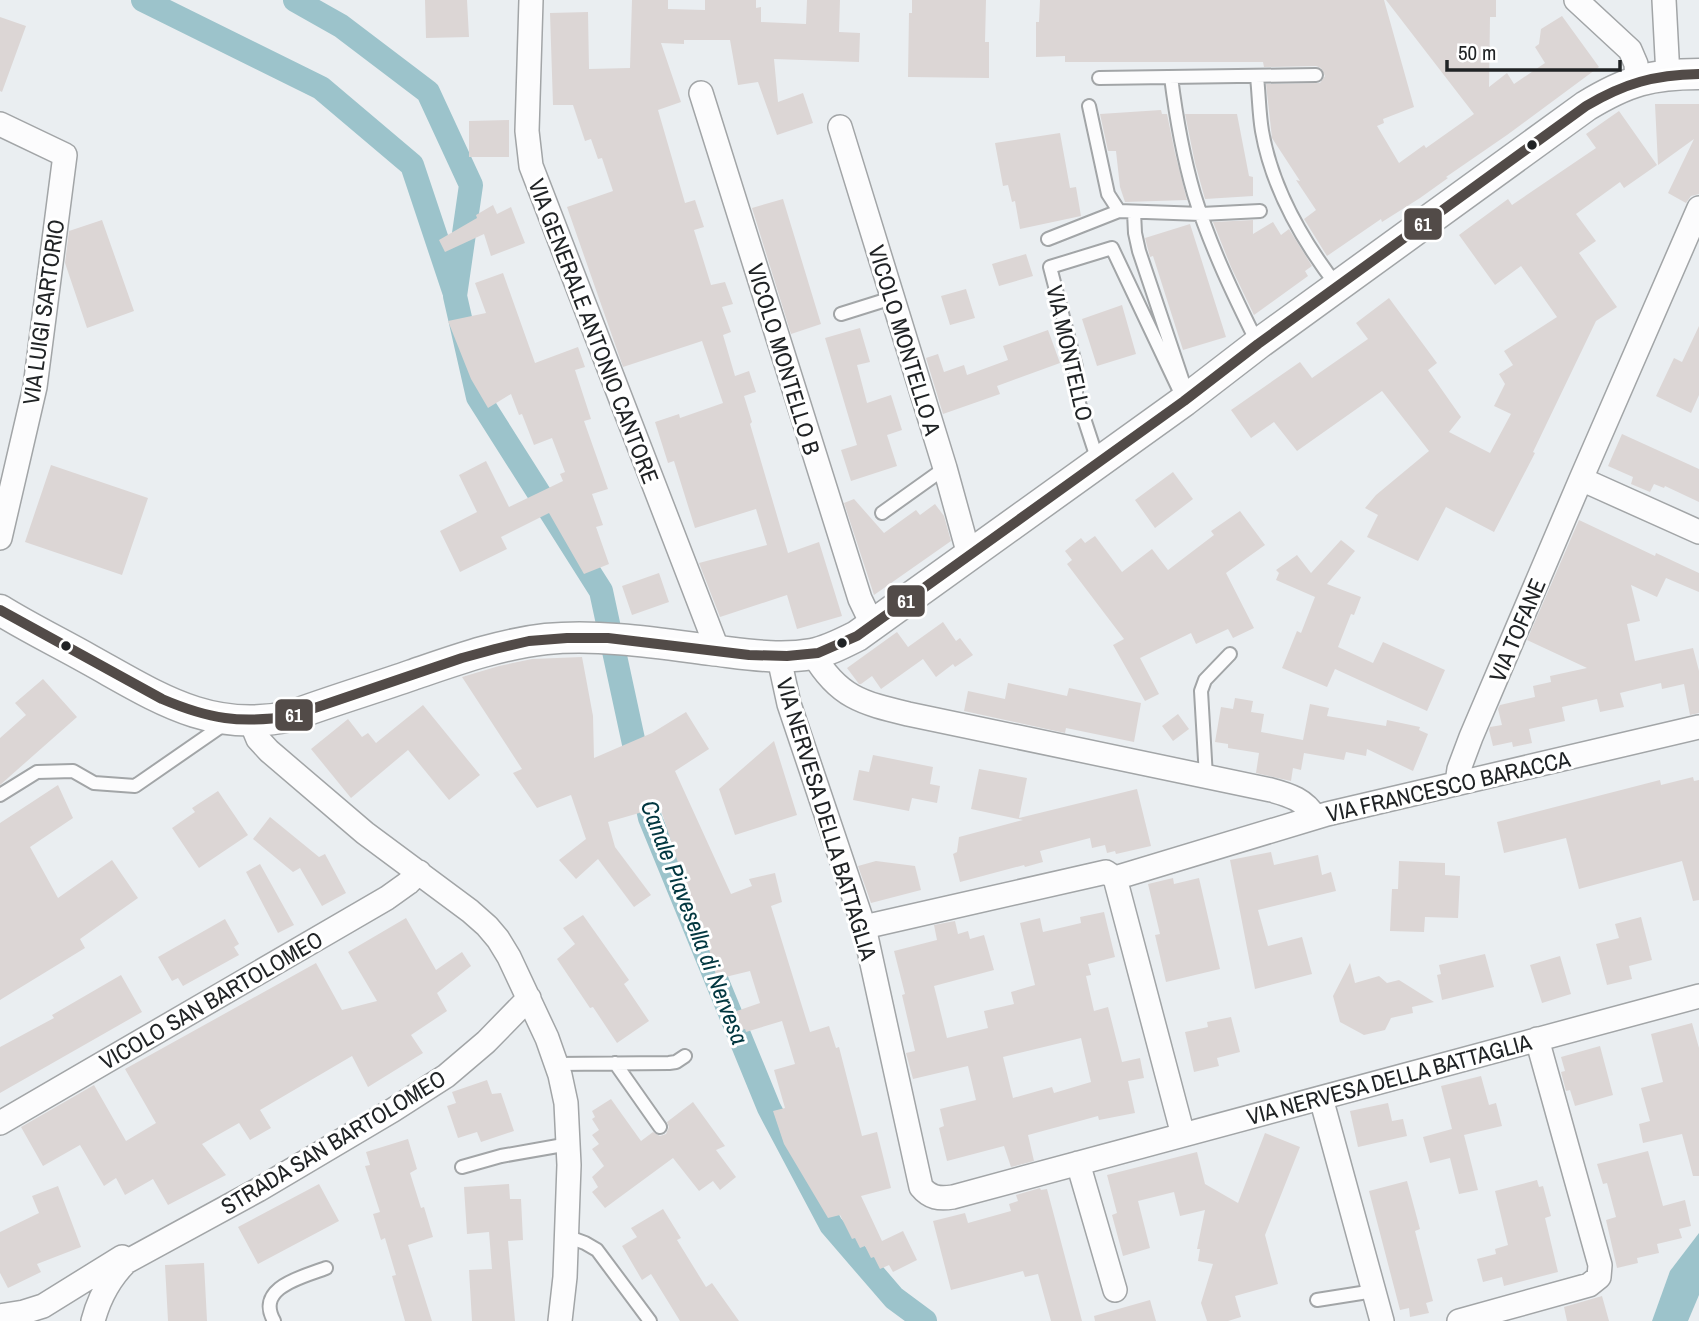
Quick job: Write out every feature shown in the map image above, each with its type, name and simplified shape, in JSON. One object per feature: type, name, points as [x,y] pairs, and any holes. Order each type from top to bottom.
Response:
[{"type":"street","name":"VIA GENERALE ANTONIO CANTORE","points":[[531,0],[527,131],[531,166],[718,651]]},
{"type":"street","points":[[1576,0],[1630,50],[1636,64],[1637,80]]},
{"type":"street","points":[[1664,0],[1668,76]]},
{"type":"street","points":[[2,614],[172,705],[204,716],[240,721],[291,716],[485,652],[546,639],[637,641],[779,658],[827,650],[872,624],[1186,399],[1586,106],[1637,80],[1699,74]]},
{"type":"street","name":"VICOLO MONTELLO B","points":[[701,93],[860,599],[872,624]]},
{"type":"street","name":"VIA LUIGI SARTORIO","points":[[0,124],[65,155],[35,387],[0,538]]},
{"type":"street","name":"VICOLO MONTELLO A","points":[[840,127],[945,468],[968,555]]},
{"type":"street","name":"VIA TOFANE","points":[[1457,783],[1464,754],[1699,208]]},
{"type":"street","points":[[1581,479],[1699,532]]},
{"type":"street","name":"VIA FRANCESCO BARACCA","points":[[813,654],[822,670],[846,693],[875,705],[1271,790],[1294,797],[1310,809],[1315,817],[1699,727]]},
{"type":"street","name":"VIA NERVESA DELLA BATTAGLIA","points":[[779,658],[789,704],[864,927],[921,1187],[927,1194],[942,1198],[953,1197],[1699,996]]},
{"type":"street","points":[[240,721],[269,751],[365,832],[470,911],[487,926],[509,957],[547,1038],[566,1103],[569,1144],[565,1277],[560,1321]]},
{"type":"street","points":[[1115,878],[1315,817]]},
{"type":"street","points":[[864,927],[1106,872],[1115,878],[1183,1135]]},
{"type":"street","name":"VICOLO SAN BARTOLOMEO","points":[[0,1123],[387,898],[419,873]]},
{"type":"street","name":"STRADA SAN BARTOLOMEO","points":[[93,1321],[109,1282],[126,1262],[258,1190],[446,1076],[486,1042],[529,998]]},
{"type":"street","points":[[1459,1321],[1589,1285],[1599,1277],[1600,1265],[1537,1039]]},
{"type":"street","points":[[1321,1098],[1382,1321]]},
{"type":"street","points":[[1078,1163],[1115,1290]]},
{"type":"street","points":[[0,1316],[43,1306],[128,1253],[143,1253]]},
{"type":"lane","points":[[1099,78],[1316,75]]},
{"type":"lane","points":[[1171,77],[1181,142],[1201,214],[1258,344]]},
{"type":"lane","points":[[1257,77],[1262,130],[1275,175],[1293,217],[1338,287]]},
{"type":"lane","points":[[1089,106],[1108,194],[1119,211]]},
{"type":"lane","points":[[1048,239],[1119,211],[1201,214],[1260,211]]},
{"type":"lane","points":[[1134,212],[1139,251],[1186,399]]},
{"type":"lane","name":"VIA MONTELLO","points":[[1098,461],[1076,394],[1076,367],[1049,267],[1112,247],[1186,399]]},
{"type":"lane","points":[[841,314],[892,298]]},
{"type":"lane","points":[[882,513],[945,468]]},
{"type":"lane","points":[[1206,777],[1201,691],[1205,680],[1230,654]]},
{"type":"lane","points":[[0,795],[37,772],[73,771],[94,783],[135,786],[240,721]]},
{"type":"lane","points":[[556,1064],[669,1063],[685,1056]]},
{"type":"lane","points":[[615,1063],[660,1128]]},
{"type":"lane","points":[[462,1167],[501,1156],[569,1144]]},
{"type":"lane","points":[[566,1236],[597,1250],[650,1321]]},
{"type":"lane","points":[[274,1321],[269,1305],[273,1294],[280,1287],[326,1268]]},
{"type":"lane","points":[[1317,1300],[1374,1291]]},
{"type":"water","points":[[1699,1233],[1699,1295],[1688,1321],[1652,1321],[1670,1271]]},
{"type":"building","points":[[425,0],[467,0],[469,37],[426,38]]},
{"type":"building","points":[[632,0],[668,0],[668,9],[705,10],[705,0],[756,0],[756,8],[761,7],[761,22],[806,24],[807,0],[840,0],[839,32],[860,33],[859,62],[774,59],[778,102],[803,93],[813,123],[777,135],[758,82],[738,85],[730,40],[661,43],[681,102],[658,110],[685,203],[695,200],[704,227],[694,230],[711,285],[725,282],[733,304],[722,307],[731,332],[723,335],[735,376],[749,371],[756,392],[744,396],[788,553],[819,542],[842,616],[797,629],[787,595],[720,617],[699,563],[767,545],[756,509],[695,528],[674,461],[668,463],[655,422],[679,414],[680,418],[723,403],[702,341],[623,367],[567,207],[613,191],[602,158],[598,159],[591,139],[585,141],[573,105],[553,105],[550,13],[588,12],[589,69],[630,68]]},
{"type":"building","points":[[912,0],[986,0],[985,42],[989,42],[989,78],[908,77],[909,13],[912,13]]},
{"type":"building","points":[[1040,0],[1384,0],[1414,107],[1383,119],[1384,123],[1377,126],[1399,163],[1424,145],[1426,148],[1474,114],[1386,0],[1496,0],[1496,17],[1490,17],[1489,87],[1507,73],[1514,84],[1545,63],[1535,47],[1539,44],[1541,29],[1562,16],[1599,67],[1420,198],[1382,222],[1381,219],[1327,256],[1304,219],[1316,210],[1272,138],[1266,84],[1320,83],[1325,76],[1321,68],[1264,67],[1263,62],[1065,62],[1065,56],[1036,57],[1036,22],[1039,22]]},
{"type":"building","points":[[0,17],[26,26],[2,92],[0,91]]},
{"type":"building","points":[[1655,104],[1699,104],[1699,194],[1691,196],[1686,203],[1668,193],[1694,139],[1658,165]]},
{"type":"building","points":[[1161,110],[1162,114],[1167,114],[1187,200],[1125,202],[1120,187],[1116,151],[1108,151],[1100,114]]},
{"type":"building","points":[[1619,111],[1657,165],[1624,188],[1620,182],[1576,214],[1596,241],[1579,253],[1617,307],[1596,321],[1533,452],[1535,453],[1494,532],[1446,507],[1418,561],[1367,537],[1378,515],[1365,508],[1376,495],[1429,451],[1382,391],[1297,451],[1274,422],[1251,438],[1231,410],[1300,362],[1312,378],[1368,339],[1356,323],[1389,298],[1437,363],[1428,370],[1461,417],[1449,432],[1490,453],[1511,414],[1494,406],[1505,384],[1499,374],[1513,365],[1504,351],[1557,317],[1521,266],[1495,285],[1459,235],[1508,199],[1512,205],[1596,148],[1586,134]]},
{"type":"building","points":[[1185,114],[1237,114],[1249,176],[1253,177],[1253,196],[1205,199]]},
{"type":"building","points":[[509,120],[509,157],[469,157],[469,121]]},
{"type":"building","points":[[1060,133],[1070,188],[1076,187],[1081,216],[1020,229],[1015,201],[1012,202],[1008,185],[1003,186],[995,143]]},
{"type":"building","points":[[783,199],[821,324],[791,334],[752,208]]},
{"type":"building","points":[[493,205],[497,214],[511,207],[525,243],[491,256],[484,234],[445,252],[439,240],[477,218],[476,215]]},
{"type":"building","points":[[102,220],[134,311],[87,328],[65,263],[69,231]]},
{"type":"building","points":[[1253,220],[1253,234],[1273,222],[1281,235],[1289,229],[1312,266],[1305,271],[1308,276],[1254,315],[1213,222]]},
{"type":"building","points":[[1190,224],[1226,337],[1183,350],[1145,238]]},
{"type":"building","points":[[1026,254],[1033,276],[999,286],[992,264]]},
{"type":"building","points":[[503,273],[535,363],[578,347],[585,367],[575,370],[591,419],[584,421],[608,489],[592,494],[603,525],[596,527],[609,564],[584,574],[549,513],[501,537],[507,549],[460,572],[440,531],[477,512],[459,475],[486,461],[509,507],[563,481],[560,474],[565,472],[552,438],[534,445],[511,394],[488,408],[471,379],[448,321],[486,313],[475,283]]},
{"type":"building","points":[[966,289],[975,318],[950,325],[941,296]]},
{"type":"building","points":[[1122,305],[1136,354],[1097,366],[1082,319]]},
{"type":"building","points":[[1699,326],[1699,395],[1691,413],[1656,396],[1674,358],[1682,362]]},
{"type":"building","points":[[860,328],[870,362],[857,365],[867,403],[891,395],[902,430],[887,435],[897,466],[851,481],[841,450],[857,445],[825,338]]},
{"type":"building","points":[[1048,330],[1060,363],[997,386],[1000,394],[943,414],[926,358],[938,354],[944,372],[964,365],[967,375],[1008,360],[1003,346]]},
{"type":"building","points":[[1622,434],[1699,469],[1699,502],[1665,486],[1664,488],[1654,484],[1650,492],[1631,484],[1633,477],[1608,466]]},
{"type":"building","points":[[51,465],[148,498],[122,575],[25,542]]},
{"type":"building","points":[[1173,472],[1193,499],[1155,528],[1135,500]]},
{"type":"building","points":[[854,499],[884,533],[916,510],[920,515],[935,504],[944,516],[951,541],[874,595],[844,503]]},
{"type":"building","points":[[1240,511],[1265,545],[1226,573],[1254,628],[1233,638],[1228,629],[1196,644],[1191,633],[1140,658],[1159,694],[1145,701],[1113,645],[1124,639],[1067,564],[1072,560],[1065,551],[1081,538],[1085,543],[1095,536],[1122,572],[1152,549],[1168,570],[1214,535],[1211,531]]},
{"type":"building","points":[[1579,520],[1655,556],[1656,553],[1699,573],[1699,592],[1666,578],[1657,597],[1631,585],[1640,621],[1627,624],[1635,661],[1693,648],[1699,671],[1699,713],[1690,715],[1684,684],[1662,689],[1661,683],[1620,693],[1624,707],[1600,712],[1597,699],[1562,707],[1565,721],[1529,729],[1532,743],[1513,747],[1512,742],[1493,746],[1489,730],[1490,727],[1502,725],[1498,709],[1500,705],[1535,697],[1533,686],[1551,682],[1550,676],[1587,668],[1527,640]]},
{"type":"building","points":[[1341,540],[1355,551],[1327,584],[1361,597],[1338,647],[1373,663],[1383,642],[1445,670],[1427,711],[1335,669],[1327,687],[1282,668],[1297,631],[1301,633],[1315,597],[1276,580],[1279,573],[1276,570],[1297,555],[1311,573]]},
{"type":"building","points":[[659,573],[669,602],[632,615],[622,586]]},
{"type":"building","points":[[943,622],[956,641],[960,638],[973,655],[955,667],[953,664],[936,677],[923,659],[881,689],[872,676],[859,684],[847,668],[897,632],[908,647]]},
{"type":"building","points":[[582,657],[593,716],[594,758],[652,733],[686,712],[709,749],[675,771],[731,894],[752,886],[749,879],[775,873],[782,902],[771,906],[810,1032],[829,1026],[836,1048],[839,1047],[862,1136],[877,1132],[891,1188],[861,1196],[882,1241],[903,1231],[917,1260],[893,1272],[889,1265],[880,1269],[865,1246],[860,1248],[855,1238],[852,1239],[840,1215],[828,1218],[784,1144],[773,1111],[785,1108],[774,1070],[795,1064],[782,1021],[734,1033],[728,1014],[760,1003],[750,971],[717,979],[703,926],[699,928],[660,807],[608,822],[615,847],[651,895],[634,907],[598,859],[576,879],[559,860],[586,839],[571,795],[537,808],[513,773],[522,769],[462,677],[532,659]]},
{"type":"building","points":[[43,679],[77,717],[0,785],[0,738],[26,715],[15,703]]},
{"type":"building","points":[[1008,683],[1067,696],[1069,688],[1141,703],[1134,742],[1066,728],[1065,733],[964,711],[968,691],[1005,699]]},
{"type":"building","points":[[1235,698],[1253,701],[1251,712],[1264,714],[1261,732],[1303,740],[1310,704],[1329,708],[1327,716],[1386,726],[1387,720],[1420,727],[1419,730],[1428,734],[1413,771],[1367,749],[1366,756],[1346,752],[1344,760],[1304,753],[1301,770],[1293,768],[1291,781],[1256,773],[1259,753],[1228,748],[1228,744],[1215,742],[1221,707],[1233,709]]},
{"type":"building","points":[[423,705],[480,775],[449,800],[408,750],[351,798],[311,749],[348,719],[362,737],[368,733],[376,743]]},
{"type":"building","points":[[1178,714],[1189,729],[1173,741],[1162,726]]},
{"type":"building","points":[[774,741],[797,815],[735,835],[719,789]]},
{"type":"building","points":[[873,755],[933,767],[930,784],[940,786],[937,803],[912,798],[909,811],[853,800],[859,770],[869,772]]},
{"type":"building","points":[[979,769],[1027,778],[1019,818],[1137,789],[1151,846],[1116,854],[1115,851],[1107,853],[1105,845],[1092,848],[1090,838],[1040,851],[1043,862],[960,882],[953,854],[957,852],[959,837],[1023,820],[971,809]]},
{"type":"building","points":[[1693,777],[1694,781],[1699,780],[1699,900],[1693,901],[1682,861],[1579,889],[1566,838],[1504,853],[1497,822],[1660,780],[1661,785]]},
{"type":"building","points":[[58,785],[73,818],[30,847],[58,898],[112,860],[138,898],[80,939],[85,948],[0,1000],[0,823]]},
{"type":"building","points":[[218,791],[248,835],[199,868],[172,828],[195,812],[192,808]]},
{"type":"building","points":[[270,817],[319,857],[325,854],[346,893],[322,906],[300,868],[293,872],[253,839]]},
{"type":"building","points":[[1271,852],[1274,865],[1318,855],[1322,875],[1331,872],[1336,891],[1258,910],[1268,946],[1302,937],[1312,974],[1255,989],[1230,860]]},
{"type":"building","points":[[876,861],[915,866],[921,890],[871,903],[858,866]]},
{"type":"building","points":[[1399,861],[1445,863],[1445,875],[1460,876],[1458,918],[1425,917],[1424,932],[1390,931],[1392,889],[1398,889]]},
{"type":"building","points":[[260,864],[294,925],[278,933],[246,872]]},
{"type":"building","points":[[1173,878],[1174,884],[1199,878],[1220,969],[1166,982],[1155,935],[1160,934],[1148,884]]},
{"type":"building","points":[[1104,912],[1115,957],[1088,964],[1091,975],[1086,976],[1094,1011],[1108,1007],[1122,1062],[1140,1058],[1144,1078],[1128,1081],[1135,1113],[1099,1120],[1098,1116],[1028,1135],[1034,1161],[1011,1167],[1004,1146],[947,1161],[939,1128],[944,1126],[940,1109],[976,1100],[968,1066],[913,1079],[906,1053],[915,1051],[894,951],[937,940],[934,925],[955,921],[958,934],[968,931],[970,939],[984,935],[994,970],[934,986],[947,1038],[988,1028],[984,1011],[1014,1004],[1011,992],[1035,985],[1020,923],[1040,918],[1043,932],[1081,923],[1080,917]],"holes":[[[1081,1038],[1091,1082],[1054,1093],[1052,1087],[1013,1098],[1003,1057]]]},
{"type":"building","points":[[583,915],[629,980],[624,984],[649,1021],[617,1043],[557,959],[575,944],[563,928]]},
{"type":"building","points":[[1641,917],[1652,960],[1629,966],[1632,979],[1607,985],[1596,944],[1619,938],[1615,924]]},
{"type":"building","points":[[406,918],[436,970],[462,952],[471,966],[437,993],[447,1011],[411,1035],[423,1053],[368,1087],[352,1056],[260,1110],[271,1128],[250,1140],[239,1123],[202,1144],[226,1175],[168,1205],[153,1179],[125,1195],[116,1178],[104,1186],[80,1145],[43,1166],[21,1127],[94,1085],[126,1141],[156,1123],[125,1069],[316,963],[342,1010],[377,1001],[348,952]]},
{"type":"building","points":[[225,919],[239,944],[234,947],[239,955],[183,986],[178,978],[172,981],[158,957]]},
{"type":"building","points":[[1485,954],[1494,987],[1442,1000],[1437,975],[1441,974],[1439,965]]},
{"type":"building","points":[[1560,956],[1571,994],[1542,1003],[1530,965]]},
{"type":"building","points":[[1350,963],[1355,983],[1379,976],[1387,983],[1399,980],[1434,1002],[1412,1007],[1413,1013],[1391,1018],[1385,1030],[1364,1035],[1340,1022],[1333,996]]},
{"type":"building","points":[[121,975],[142,1012],[0,1093],[0,1047],[54,1018],[52,1015]]},
{"type":"building","points":[[1231,1017],[1240,1052],[1217,1058],[1219,1066],[1194,1072],[1185,1032],[1208,1027],[1207,1022]]},
{"type":"building","points":[[1692,1023],[1699,1048],[1699,1176],[1693,1176],[1682,1134],[1643,1143],[1639,1124],[1650,1121],[1641,1088],[1663,1082],[1651,1034]]},
{"type":"building","points":[[1600,1046],[1613,1095],[1575,1106],[1570,1090],[1566,1091],[1561,1072],[1565,1071],[1561,1057]]},
{"type":"building","points":[[1481,1076],[1489,1105],[1496,1103],[1502,1126],[1464,1135],[1478,1190],[1459,1194],[1450,1158],[1430,1163],[1423,1137],[1452,1129],[1441,1086]]},
{"type":"building","points":[[487,1080],[492,1094],[501,1093],[514,1131],[481,1142],[477,1132],[458,1138],[447,1106],[456,1103],[452,1092]]},
{"type":"building","points":[[611,1099],[641,1141],[653,1132],[660,1136],[666,1134],[669,1127],[667,1122],[693,1102],[725,1146],[716,1150],[736,1177],[720,1190],[713,1181],[699,1191],[673,1158],[605,1208],[592,1192],[598,1187],[592,1177],[604,1166],[592,1149],[599,1144],[592,1135],[599,1130],[592,1119],[595,1117],[592,1111]]},
{"type":"building","points":[[1388,1103],[1392,1121],[1403,1119],[1407,1136],[1358,1147],[1350,1111]]},
{"type":"building","points":[[1265,1133],[1300,1147],[1265,1235],[1278,1284],[1235,1296],[1241,1317],[1228,1321],[1207,1321],[1201,1303],[1213,1264],[1198,1261],[1200,1249],[1197,1249],[1205,1210],[1180,1216],[1174,1192],[1138,1201],[1150,1248],[1123,1256],[1112,1215],[1117,1213],[1107,1175],[1197,1152],[1205,1184],[1238,1203]]},
{"type":"building","points":[[408,1139],[417,1169],[410,1173],[433,1237],[408,1245],[432,1321],[405,1321],[385,1238],[381,1240],[373,1214],[380,1212],[365,1166],[370,1165],[366,1152]]},
{"type":"building","points":[[1648,1151],[1663,1206],[1685,1200],[1691,1226],[1679,1229],[1682,1238],[1657,1244],[1659,1253],[1637,1258],[1638,1263],[1617,1268],[1606,1220],[1616,1217],[1607,1183],[1603,1184],[1597,1164]]},
{"type":"building","points":[[1537,1180],[1539,1187],[1543,1186],[1551,1216],[1545,1218],[1558,1272],[1504,1286],[1502,1277],[1483,1282],[1477,1259],[1496,1254],[1495,1249],[1508,1245],[1495,1191]]},
{"type":"building","points":[[1407,1181],[1420,1229],[1415,1231],[1433,1301],[1426,1303],[1429,1313],[1410,1317],[1409,1308],[1400,1310],[1369,1191]]},
{"type":"building","points":[[319,1184],[339,1221],[258,1264],[238,1227]]},
{"type":"building","points":[[509,1184],[510,1199],[521,1199],[523,1240],[508,1241],[515,1321],[472,1321],[469,1270],[492,1269],[489,1232],[467,1234],[464,1187]]},
{"type":"building","points":[[58,1186],[81,1247],[37,1264],[41,1272],[8,1288],[0,1273],[0,1232],[39,1213],[32,1196]]},
{"type":"building","points":[[1040,1188],[1047,1189],[1082,1321],[1051,1321],[1038,1274],[1025,1277],[1023,1271],[951,1290],[933,1221],[965,1213],[968,1223],[1011,1211],[1009,1204],[1018,1201],[1016,1195]]},
{"type":"building","points":[[663,1209],[681,1238],[677,1240],[706,1287],[712,1283],[739,1321],[680,1321],[651,1274],[642,1280],[622,1246],[637,1237],[631,1228]]},
{"type":"building","points":[[204,1263],[207,1321],[168,1321],[165,1265]]},
{"type":"building","points":[[1602,1296],[1609,1321],[1567,1321],[1564,1307]]},
{"type":"building","points":[[1150,1300],[1156,1321],[1095,1321],[1094,1316]]},
{"type":"waterway","name":"Canale Piavesella di Nervesa","points":[[143,0],[321,88],[412,165],[454,291]]},
{"type":"waterway","name":"Canale Piavesella di Nervesa","points":[[295,0],[341,26],[428,92],[471,185],[455,296],[478,397],[601,591],[650,818],[769,1108],[831,1225],[894,1298],[925,1321]]},
{"type":"transit line","name":"61","points":[[0,610],[162,699],[210,715],[256,720],[291,716],[462,658],[529,641],[608,638],[749,655],[787,656],[818,653],[857,636],[1184,401],[1258,344],[1586,106],[1614,91],[1640,82],[1668,76],[1699,74]]}]
